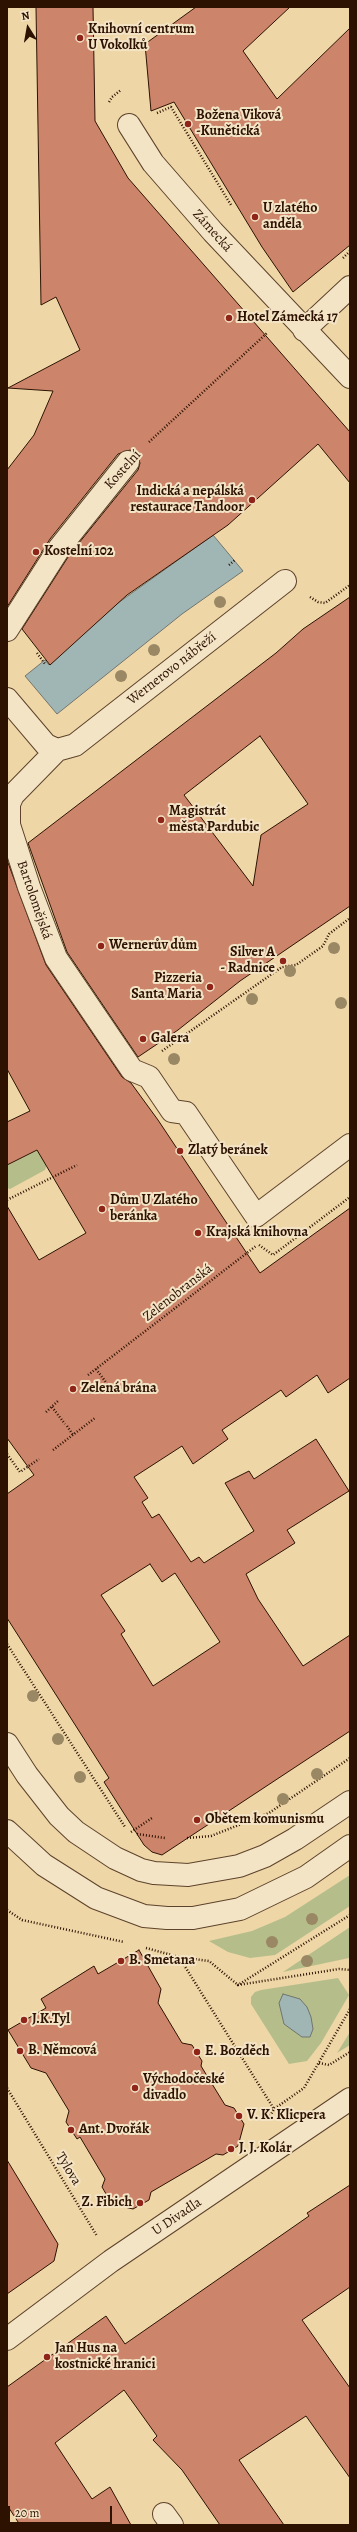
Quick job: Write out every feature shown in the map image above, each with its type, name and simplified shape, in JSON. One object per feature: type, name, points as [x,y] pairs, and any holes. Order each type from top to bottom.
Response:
[{"type":"street","name":"Zámecká","points":[[129,125],[163,175],[213,232],[350,377]]},
{"type":"street","points":[[304,330],[350,286]]},
{"type":"street","name":"Kostelní","points":[[7,630],[60,547],[128,462]]},
{"type":"street","name":"Wernerovo nábřeží","points":[[57,750],[75,745],[284,581]]},
{"type":"street","points":[[7,699],[46,745],[57,750]]},
{"type":"street","name":"Bartolomějská","points":[[57,750],[14,795],[8,809],[9,825],[29,887],[56,958],[132,1070]]},
{"type":"street","points":[[132,1070],[149,1077],[172,1111],[186,1113],[256,1216],[350,1145]]},
{"type":"street","points":[[7,1744],[27,1775],[59,1816],[76,1832],[115,1858],[141,1870],[154,1873],[188,1875],[239,1866],[265,1856],[295,1840],[350,1802]]},
{"type":"street","points":[[7,1831],[44,1865],[96,1898],[144,1916],[167,1918],[193,1918],[240,1909],[306,1876],[350,1846]]},
{"type":"street","name":"U Divadla","points":[[7,2339],[111,2261],[350,2099]]},
{"type":"path","points":[[129,125],[171,107],[234,208]]},
{"type":"path","points":[[339,261],[350,252]]},
{"type":"path","name":"Kostelní","points":[[128,462],[266,334]]},
{"type":"path","points":[[229,564],[235,560]]},
{"type":"path","points":[[284,581],[293,579],[314,601],[322,603],[329,601],[350,585]]},
{"type":"path","points":[[37,653],[45,664]]},
{"type":"path","points":[[132,1070],[282,967],[296,965],[323,946],[329,934],[350,918]]},
{"type":"path","points":[[7,1200],[77,1165]]},
{"type":"path","points":[[256,1216],[258,1244],[273,1255],[350,1198]]},
{"type":"path","name":"Zelenobranská","points":[[88,1375],[258,1244]]},
{"type":"path","points":[[96,1369],[111,1389]]},
{"type":"path","points":[[46,1412],[58,1401]]},
{"type":"path","points":[[52,1407],[73,1434]]},
{"type":"path","points":[[53,1450],[95,1418]]},
{"type":"path","points":[[7,1454],[20,1472],[39,1459]]},
{"type":"path","points":[[7,1644],[128,1833],[165,1838]]},
{"type":"path","points":[[187,1838],[211,1836],[269,1813],[350,1758]]},
{"type":"path","points":[[128,1833],[152,1818]]},
{"type":"path","points":[[7,1910],[22,1920],[126,1943]]},
{"type":"path","points":[[238,1985],[350,1915]]},
{"type":"path","points":[[140,1946],[179,1957],[208,1961],[238,1985],[339,1969],[350,1970]]},
{"type":"path","points":[[179,1957],[274,2109],[304,2088],[350,2009]]},
{"type":"path","points":[[319,2062],[329,2065],[350,2052]]},
{"type":"path","name":"Tylova","points":[[7,2088],[111,2261]]},
{"type":"green space","points":[[39,1149],[47,1164],[45,1170],[10,1189],[7,1188],[7,1165]]},
{"type":"green space","points":[[350,1875],[350,1906],[275,1955],[250,1958],[228,1952],[209,1941],[252,1931],[285,1917]]},
{"type":"green space","points":[[350,1927],[349,1958],[283,1972]]},
{"type":"green space","points":[[338,1978],[349,1995],[321,2043],[307,2061],[289,2064],[251,2004],[251,1997],[255,1992],[261,1990]]},
{"type":"green space","points":[[350,2032],[350,2045],[337,2053]]},
{"type":"water","points":[[213,535],[243,571],[182,614],[57,714],[25,676],[45,660],[49,665],[118,603]]},
{"type":"water","points":[[283,1994],[300,1999],[307,2007],[311,2017],[313,2029],[310,2037],[302,2037],[284,2024],[279,2003]]},
{"type":"building","points":[[36,7],[93,7],[95,121],[128,178],[350,432],[350,483],[318,444],[228,525],[127,595],[50,665],[22,629],[70,554],[138,470],[140,463],[136,453],[130,450],[118,454],[50,539],[7,607],[7,470],[34,435],[53,391],[8,388],[80,350],[56,297],[41,305]]},
{"type":"building","points":[[196,7],[290,7],[243,51],[277,99],[350,28],[350,245],[293,292],[262,247],[174,102],[151,111],[145,44]]},
{"type":"building","points":[[350,597],[350,906],[240,981],[178,1030],[138,1057],[67,952],[28,843],[276,653],[303,629]],"holes":[[[260,736],[308,804],[261,835],[253,886],[184,795]]]},
{"type":"building","points":[[7,860],[46,965],[122,1077],[131,1083],[158,1120],[260,1273],[350,1208],[350,1378],[328,1393],[317,1375],[286,1397],[281,1390],[222,1430],[228,1439],[193,1464],[182,1446],[134,1477],[148,1498],[142,1502],[152,1518],[159,1514],[191,1562],[199,1557],[204,1563],[254,1531],[225,1483],[249,1471],[254,1479],[316,1439],[349,1491],[287,1530],[295,1543],[246,1574],[258,1599],[303,1666],[350,1635],[350,1731],[162,1855],[152,1852],[144,1845],[104,1782],[109,1778],[7,1618],[7,1494],[34,1475],[7,1438],[7,1206],[39,1260],[86,1233],[37,1150],[7,1165],[7,1122],[30,1111],[7,1069]],"holes":[[[150,1564],[162,1582],[175,1573],[220,1642],[153,1686],[121,1634],[125,1631],[101,1595]]]},
{"type":"building","name":"Východočeské divadlo","points":[[139,1950],[161,1989],[158,2003],[182,2043],[192,2045],[202,2061],[201,2066],[225,2105],[234,2108],[244,2124],[238,2146],[223,2155],[216,2154],[151,2192],[149,2200],[133,2209],[112,2204],[102,2187],[105,2179],[80,2137],[77,2139],[66,2122],[69,2111],[46,2073],[31,2068],[8,2030],[46,2008],[41,1999],[94,1966],[98,1974]]},
{"type":"building","points":[[7,2160],[58,2244],[54,2261],[7,2294]]},
{"type":"building","points":[[350,2185],[350,2287],[302,2320],[350,2388],[350,2478],[306,2416],[239,2460],[284,2525],[220,2525],[182,2470],[153,2440],[157,2436],[124,2390],[55,2443],[92,2499],[110,2487],[131,2525],[20,2525],[7,2505],[7,2387],[106,2316],[125,2344],[309,2216],[307,2213]]},
{"type":"place","name":"Knihovní centrum U Vokolků","points":[[80,38]]},
{"type":"place","name":"Božena Viková -Kunětická","points":[[188,124]]},
{"type":"place","name":"U zlatého anděla","points":[[255,217]]},
{"type":"place","name":"Hotel Zámecká 17","points":[[229,318]]},
{"type":"place","name":"Indická a nepálská restaurace Tandoor","points":[[252,500]]},
{"type":"place","name":"Kostelní 102","points":[[36,552]]},
{"type":"place","name":"Magistrát města Pardubic","points":[[161,820]]},
{"type":"place","name":"Wernerův dům","points":[[101,946]]},
{"type":"place","name":"Silver A - Radnice","points":[[283,961]]},
{"type":"place","name":"Pizzeria Santa Maria","points":[[210,987]]},
{"type":"place","name":"Galera","points":[[143,1039]]},
{"type":"place","name":"Zlatý beránek","points":[[180,1151]]},
{"type":"place","name":"Dům U Zlatého beránka","points":[[102,1209]]},
{"type":"place","name":"Krajská knihovna","points":[[198,1233]]},
{"type":"place","name":"Zelená brána","points":[[73,1389]]},
{"type":"place","name":"Obětem komunismu","points":[[197,1820]]},
{"type":"place","name":"B. Smetana","points":[[121,1961]]},
{"type":"place","name":"J.K.Tyl","points":[[24,2020]]},
{"type":"place","name":"B. Němcová","points":[[20,2051]]},
{"type":"place","name":"E. Bozděch","points":[[197,2052]]},
{"type":"place","name":"Východočeské divadlo","points":[[135,2088]]},
{"type":"place","name":"V. K. Klicpera","points":[[239,2116]]},
{"type":"place","name":"Ant. Dvořák","points":[[71,2130]]},
{"type":"place","name":"J. J. Kolár","points":[[231,2149]]},
{"type":"place","name":"Z. Fibich","points":[[140,2203]]},
{"type":"place","name":"Jan Hus na kostnické hranici","points":[[47,2357]]}]
